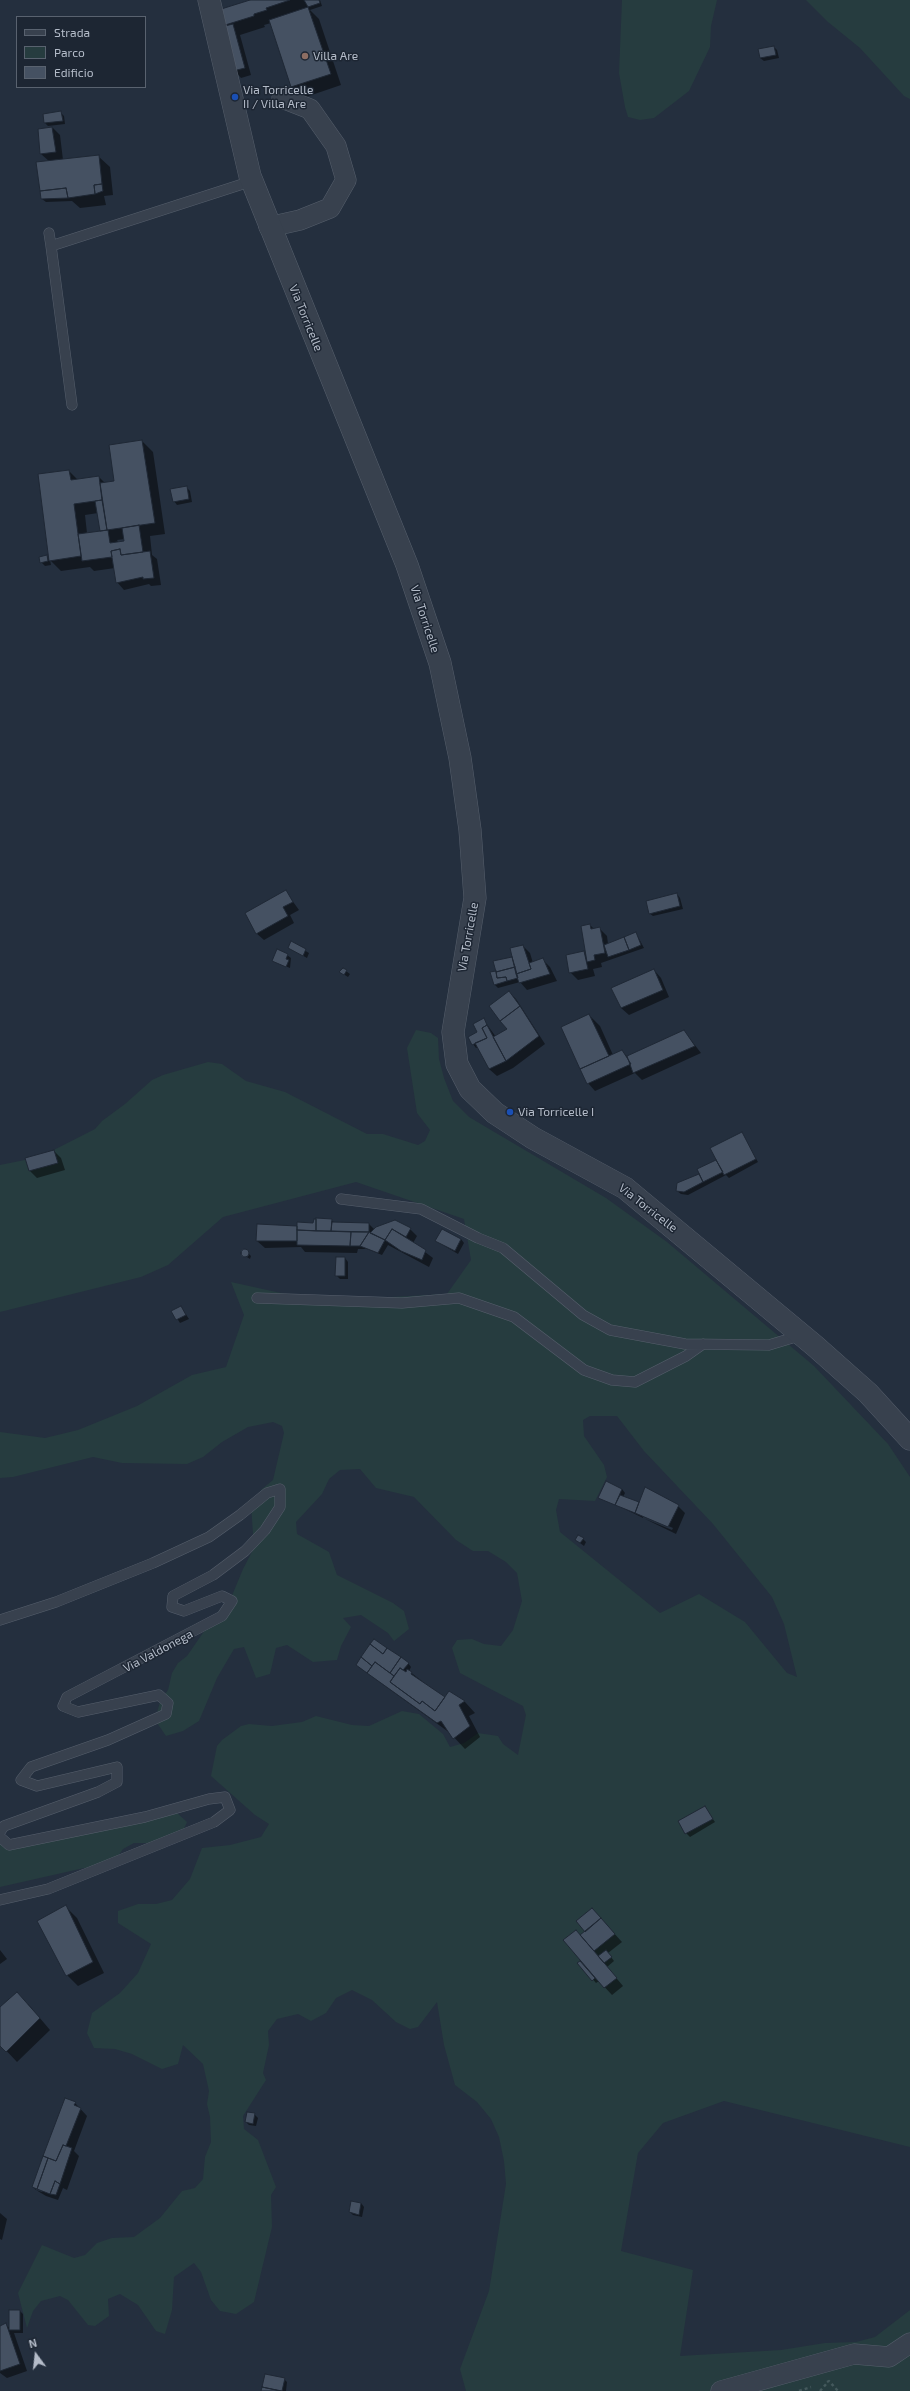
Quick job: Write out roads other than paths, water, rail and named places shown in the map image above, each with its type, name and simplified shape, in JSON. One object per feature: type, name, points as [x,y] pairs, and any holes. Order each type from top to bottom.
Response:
[{"type":"street","name":"Via Torricelle","points":[[209,0],[252,181],[269,227],[404,558],[440,664],[460,758],[470,830],[475,898],[453,1032],[457,1064],[470,1089],[495,1113],[533,1138],[625,1188],[802,1335],[868,1394],[910,1439]]},
{"type":"street","points":[[269,227],[300,220],[330,208],[346,180],[336,146],[310,109],[282,98]]},
{"type":"street","points":[[721,2391],[854,2354],[889,2357],[910,2343]]},
{"type":"lane","points":[[51,246],[252,181]]},
{"type":"lane","points":[[49,233],[72,405]]},
{"type":"lane","points":[[340,1199],[421,1209],[478,1238],[503,1248],[582,1315],[610,1330],[685,1344],[769,1345],[802,1335]]},
{"type":"lane","points":[[256,1298],[402,1303],[459,1298],[514,1317],[584,1370],[612,1380],[635,1382],[686,1356],[703,1344]]},
{"type":"lane","name":"Via Valdonega","points":[[0,1620],[56,1602],[160,1560],[209,1537],[240,1515],[267,1493],[280,1489],[280,1507],[265,1530],[245,1551],[213,1576],[173,1596],[172,1607],[184,1611],[222,1596],[232,1601],[222,1616],[67,1697],[63,1706],[78,1712],[159,1695],[168,1703],[166,1714],[101,1742],[31,1767],[21,1780],[37,1786],[117,1767],[118,1782],[98,1792],[4,1826],[0,1832]]},
{"type":"lane","points":[[0,1837],[9,1845],[145,1817],[209,1799],[225,1797],[230,1810],[214,1822],[48,1889],[0,1900]]},
{"type":"place","name":"Villa Are","points":[[305,56]]},
{"type":"place","name":"Via Torricelle II / Villa Are","points":[[235,97]]},
{"type":"place","name":"Via Torricelle I","points":[[510,1112]]}]
